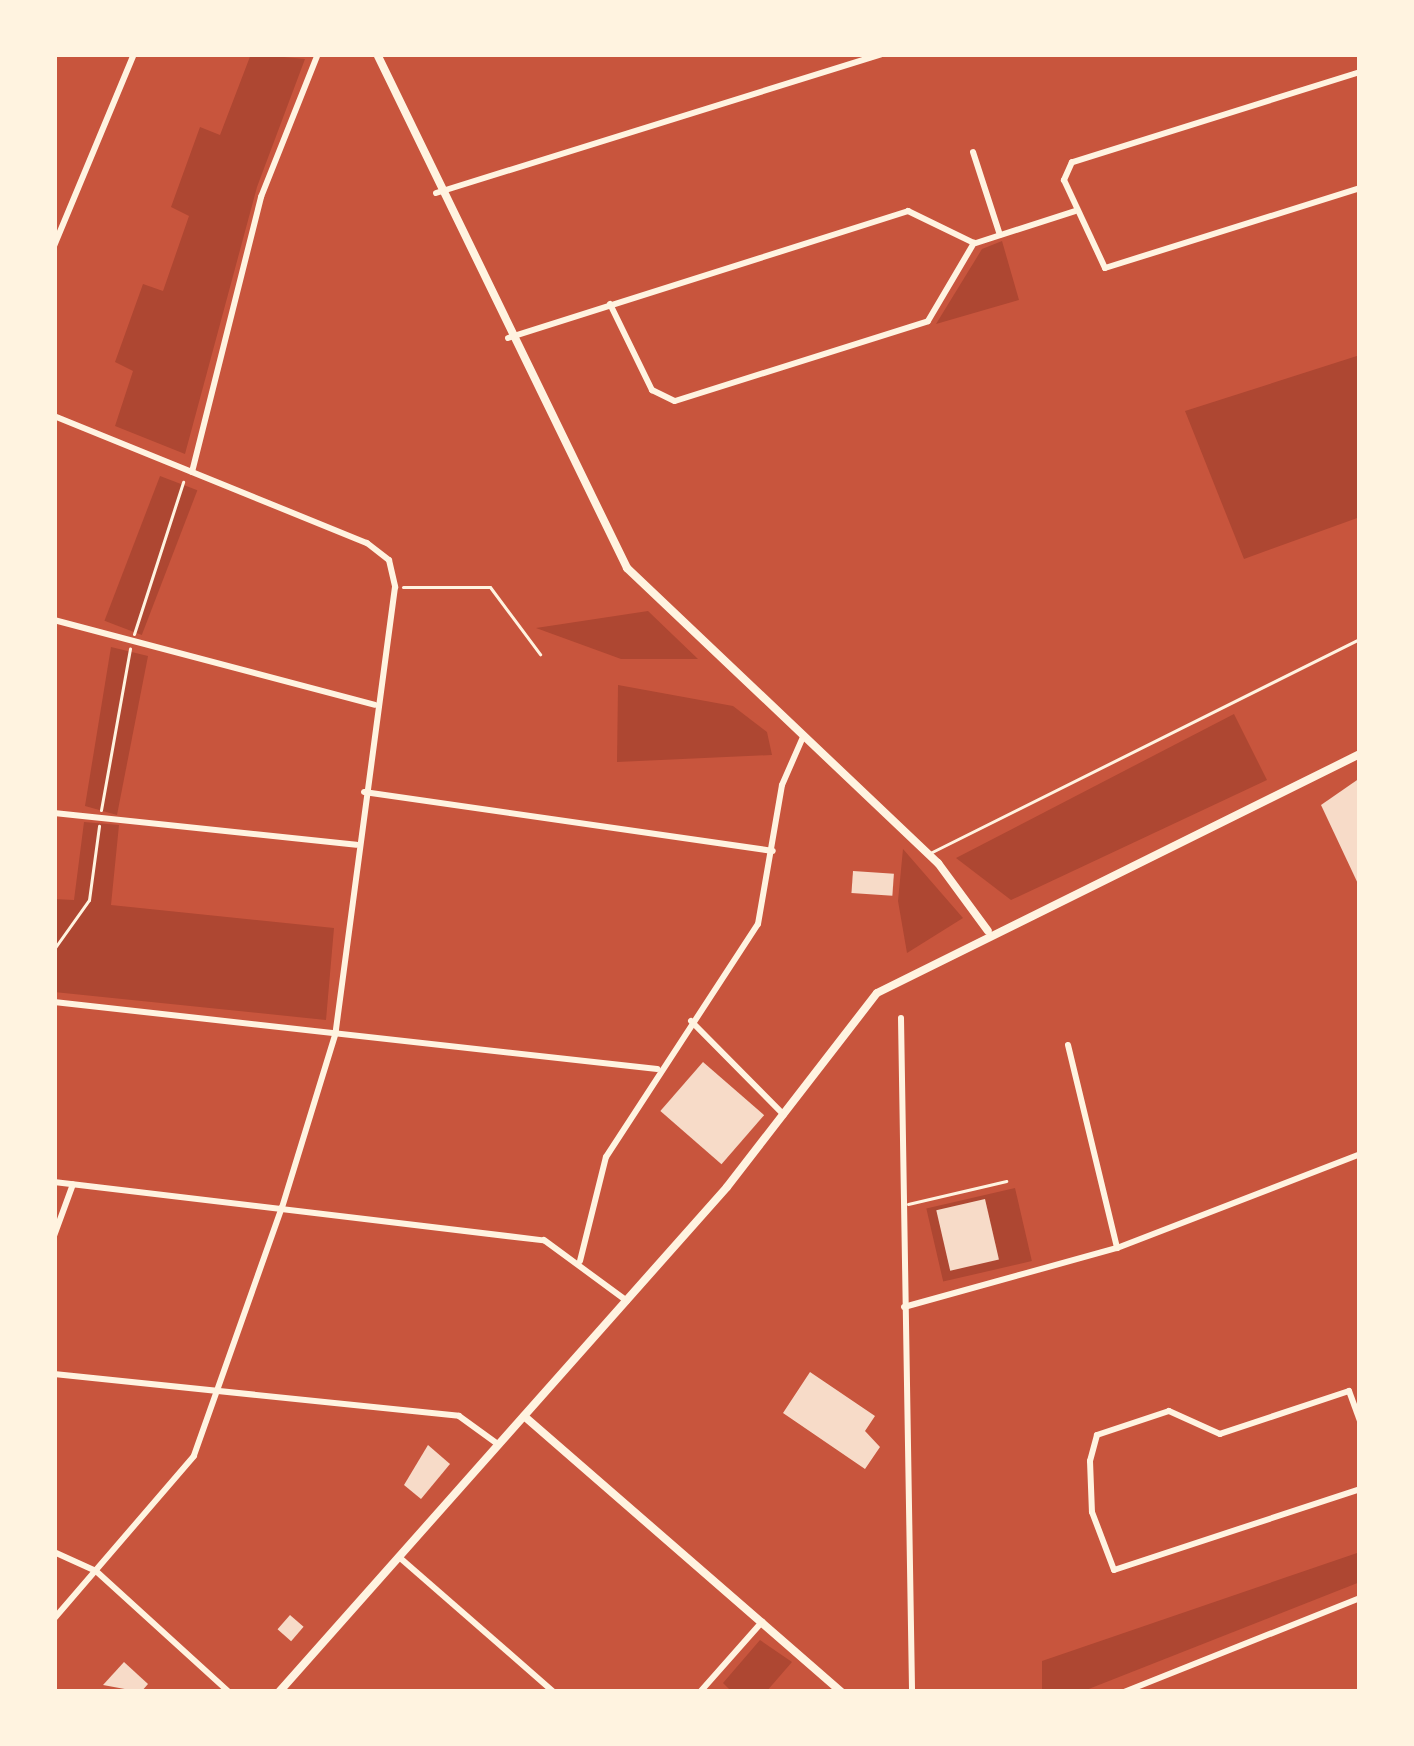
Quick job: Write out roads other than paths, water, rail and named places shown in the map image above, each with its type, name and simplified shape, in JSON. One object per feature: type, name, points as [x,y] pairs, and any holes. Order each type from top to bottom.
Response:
[{"type":"street","points":[[54,246],[134,54]]},
{"type":"street","points":[[192,472],[261,197],[318,54]]},
{"type":"street","points":[[377,54],[436,193],[627,568],[928,853],[988,931]]},
{"type":"street","points":[[436,193],[881,54]]},
{"type":"street","points":[[1360,72],[1072,162],[1064,180],[1105,268],[1360,188]]},
{"type":"street","points":[[973,152],[1000,235]]},
{"type":"street","points":[[508,338],[908,211],[974,243]]},
{"type":"street","points":[[610,304],[652,389],[675,401],[928,320],[974,243],[1075,212]]},
{"type":"street","points":[[54,416],[367,543],[388,560],[395,587],[356,845],[335,1032],[282,1207],[219,1391],[177,1483],[54,1619]]},
{"type":"street","points":[[54,620],[375,705]]},
{"type":"street","points":[[580,1261],[597,1180],[657,1069],[758,924],[803,737]]},
{"type":"street","points":[[279,1692],[627,1301],[784,1115],[878,993],[988,931],[1360,754]]},
{"type":"street","points":[[364,792],[773,851]]},
{"type":"street","points":[[54,813],[356,845]]},
{"type":"street","points":[[54,1002],[657,1069]]},
{"type":"street","points":[[901,1018],[912,1692]]},
{"type":"street","points":[[691,1021],[784,1115]]},
{"type":"street","points":[[1068,1045],[1117,1248]]},
{"type":"street","points":[[904,1307],[1117,1248],[1360,1154]]},
{"type":"street","points":[[54,1182],[528,1238],[580,1261],[627,1301]]},
{"type":"street","points":[[54,1235],[73,1184]]},
{"type":"street","points":[[54,1374],[459,1416],[499,1445]]},
{"type":"street","points":[[1360,1421],[1349,1391],[1220,1434],[1169,1411],[1096,1435],[1090,1461],[1092,1512],[1114,1570],[1360,1489]]},
{"type":"street","points":[[524,1416],[842,1692]]},
{"type":"street","points":[[54,1552],[96,1571],[229,1692]]},
{"type":"street","points":[[399,1557],[554,1692]]},
{"type":"street","points":[[1124,1692],[1360,1598]]},
{"type":"street","points":[[700,1692],[762,1622]]},
{"type":"lane","points":[[928,853],[1360,639]]},
{"type":"lane","points":[[902,1205],[1006,1181]]}]
